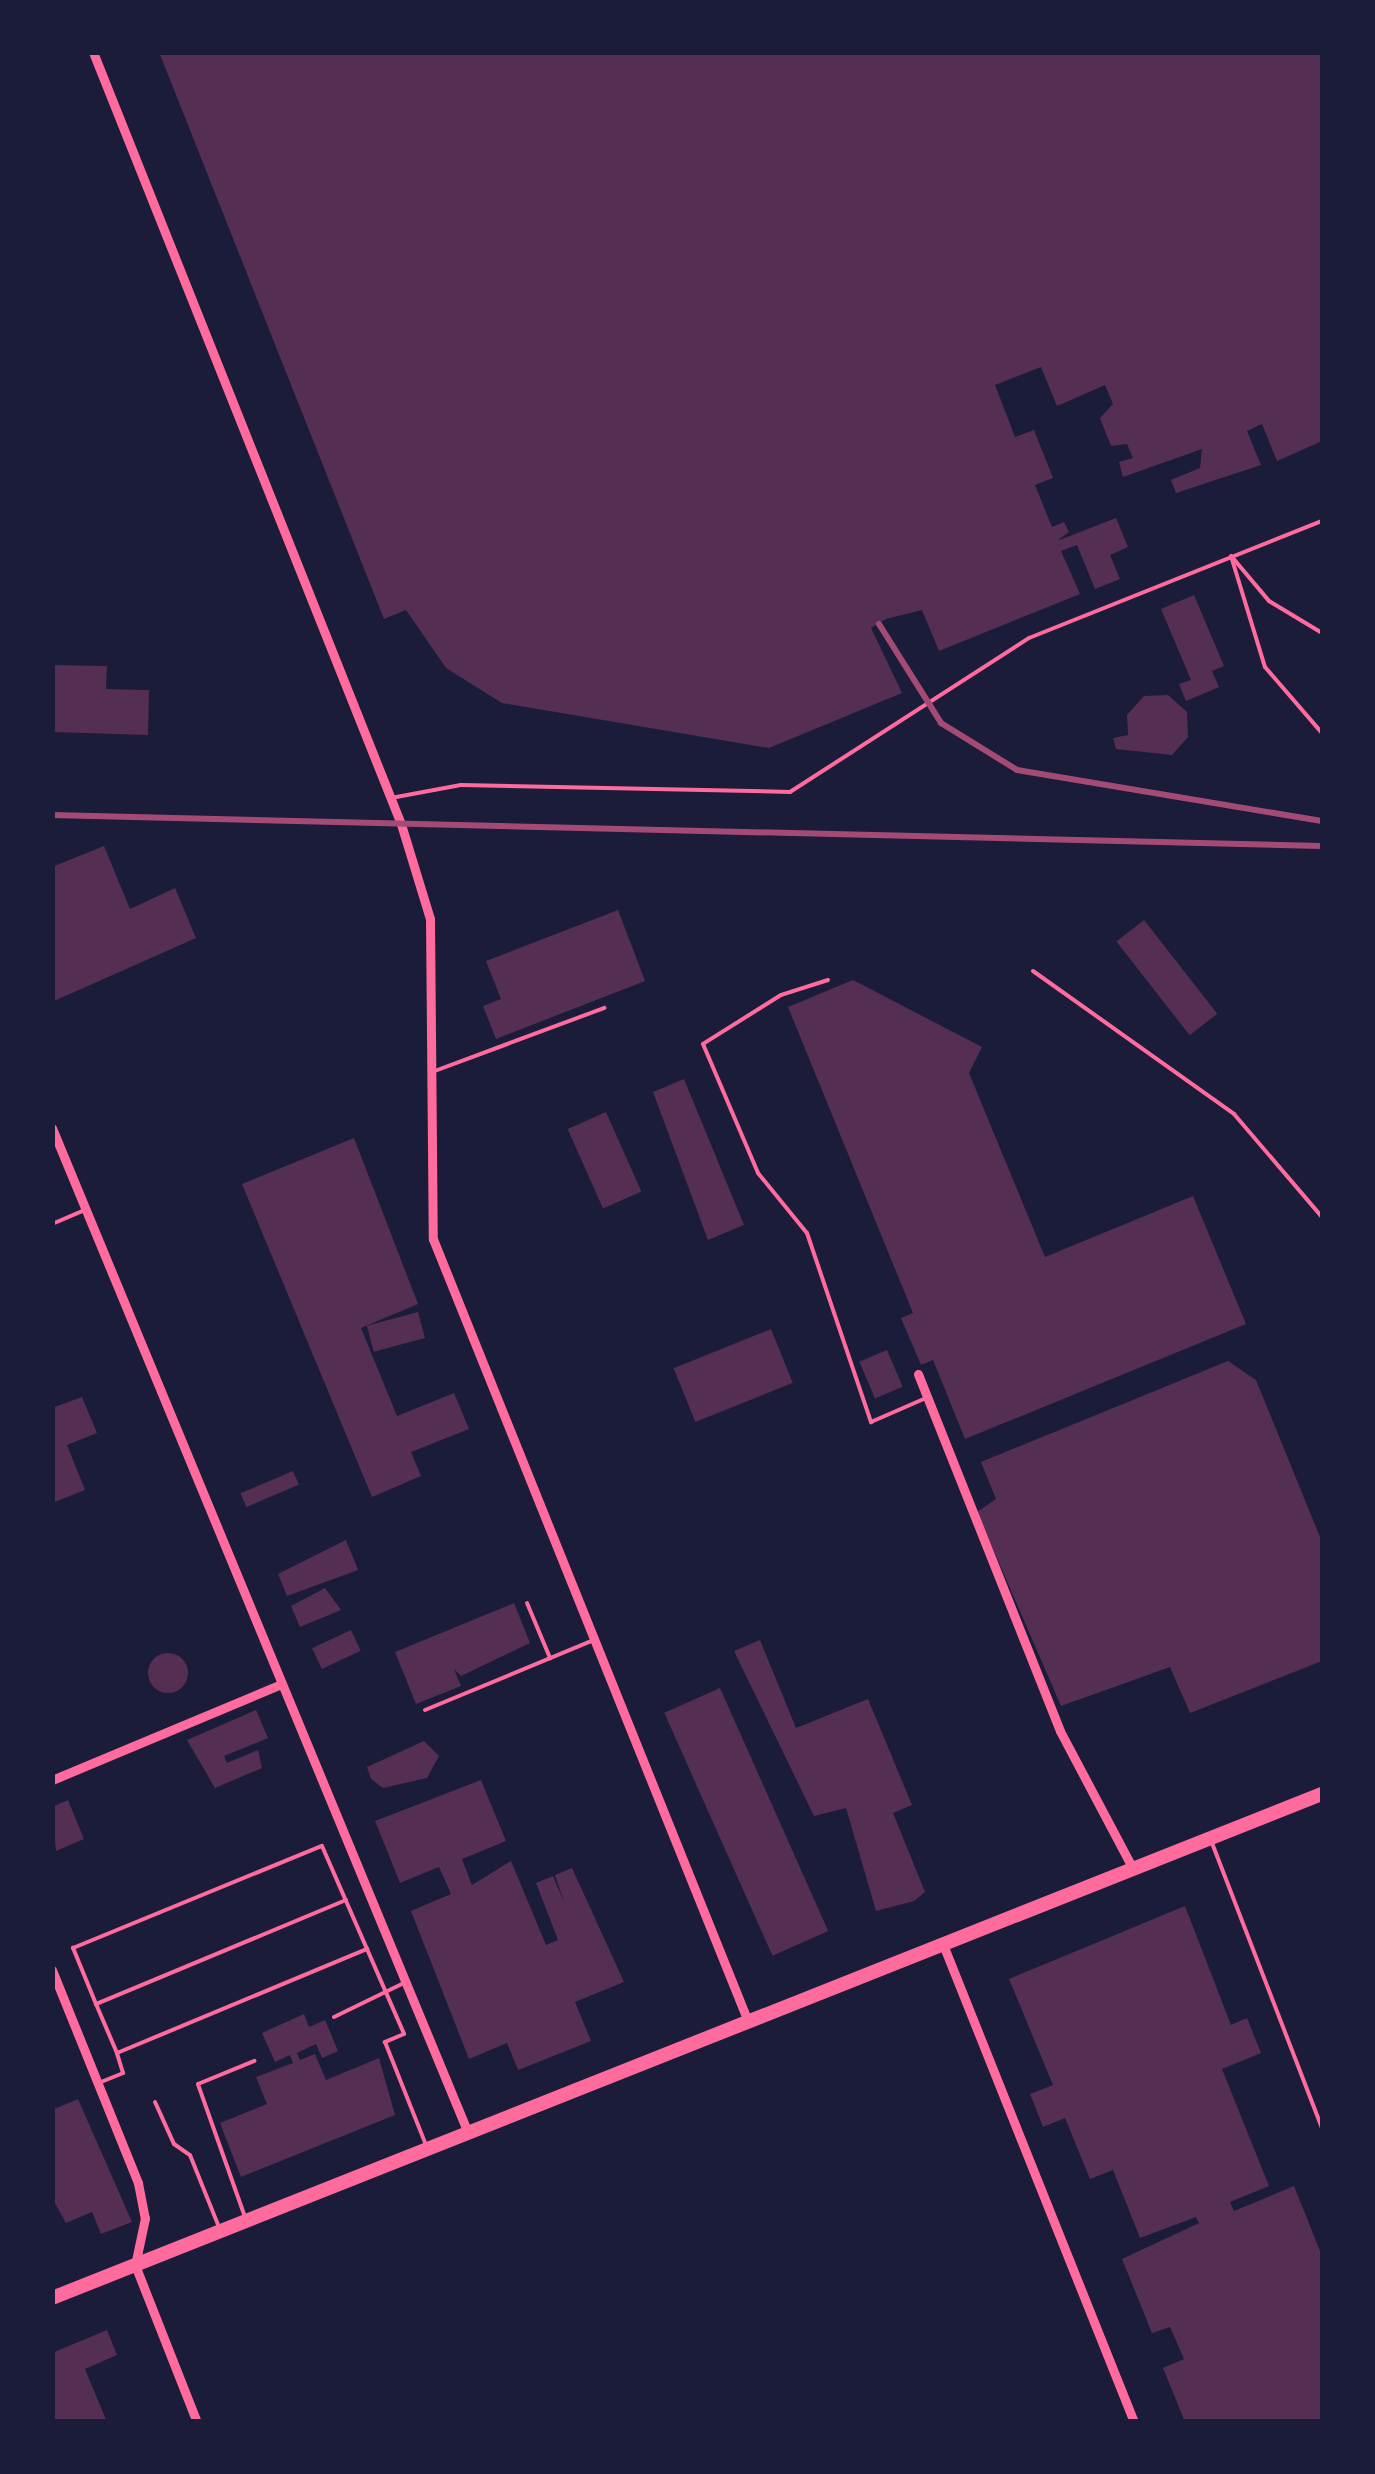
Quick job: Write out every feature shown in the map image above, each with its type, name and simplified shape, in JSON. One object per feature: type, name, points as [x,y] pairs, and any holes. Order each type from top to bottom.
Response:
[{"type":"main road","points":[[52,2298],[941,1940],[1322,1794]]},
{"type":"street","points":[[93,52],[391,798],[430,918],[433,1239],[748,2019]]},
{"type":"street","points":[[52,1128],[468,2133]]},
{"type":"street","points":[[918,1374],[1060,1731],[1133,1869]]},
{"type":"street","points":[[52,1780],[282,1684]]},
{"type":"street","points":[[941,1940],[1134,2422]]},
{"type":"street","points":[[52,1970],[146,2218],[135,2265],[196,2422]]},
{"type":"lane","points":[[391,798],[461,786],[790,792],[1029,638],[1322,521]]},
{"type":"lane","points":[[1231,556],[1269,601],[1322,633]]},
{"type":"lane","points":[[1231,556],[1265,668],[1322,733]]},
{"type":"lane","points":[[1033,971],[1234,1114],[1322,1217]]},
{"type":"lane","points":[[828,980],[767,1002],[703,1044],[758,1173],[807,1233],[871,1422],[926,1398]]},
{"type":"lane","points":[[432,1072],[604,1008]]},
{"type":"lane","points":[[52,1224],[84,1210]]},
{"type":"lane","points":[[527,1603],[550,1658]]},
{"type":"lane","points":[[425,1710],[594,1640]]},
{"type":"lane","points":[[1210,1838],[1322,2128]]},
{"type":"lane","points":[[98,2083],[124,2072],[73,1948],[322,1846],[404,2034],[384,2042],[427,2150]]},
{"type":"lane","points":[[96,2004],[346,1900]]},
{"type":"lane","points":[[117,2053],[368,1949]]},
{"type":"lane","points":[[334,2017],[406,1982]]},
{"type":"lane","points":[[246,2221],[198,2084],[254,2061]]},
{"type":"lane","points":[[155,2102],[174,2144],[190,2155],[221,2231]]},
{"type":"building","points":[[159,52],[1322,52],[1322,441],[1277,461],[1262,424],[1247,431],[1261,465],[1176,493],[1171,480],[1200,468],[1202,449],[1123,477],[1119,462],[1133,458],[1127,444],[1111,446],[1100,418],[1113,404],[1105,385],[1057,406],[1041,367],[995,385],[1015,437],[1034,430],[1053,478],[1035,485],[1052,527],[1064,522],[1069,532],[1057,541],[1116,518],[1128,547],[1110,555],[1120,579],[1095,589],[1077,545],[1061,551],[1080,594],[939,651],[922,610],[886,619],[871,628],[902,693],[769,748],[502,703],[446,668],[406,610],[384,619]]},
{"type":"building","points":[[1194,595],[1224,666],[1212,671],[1219,687],[1186,701],[1179,684],[1191,680],[1161,609]]},
{"type":"building","points":[[52,665],[107,666],[106,689],[149,690],[148,735],[52,732]]},
{"type":"building","points":[[1168,695],[1187,712],[1188,737],[1172,755],[1116,749],[1113,738],[1128,735],[1127,715],[1144,696]]},
{"type":"building","points":[[104,846],[130,909],[175,888],[196,938],[54,1001],[52,867]]},
{"type":"building","points":[[618,910],[645,981],[496,1039],[483,1006],[501,999],[486,961]]},
{"type":"building","points":[[1144,920],[1217,1014],[1190,1035],[1116,942]]},
{"type":"building","points":[[853,980],[982,1047],[969,1073],[1045,1257],[1193,1196],[1246,1324],[965,1439],[933,1360],[921,1365],[901,1318],[913,1313],[788,1007]]},
{"type":"building","points":[[684,1079],[744,1225],[708,1240],[653,1092]]},
{"type":"building","points":[[606,1112],[641,1191],[603,1209],[568,1129]]},
{"type":"building","points":[[354,1138],[418,1304],[361,1328],[397,1416],[454,1393],[469,1429],[411,1452],[421,1476],[372,1497],[242,1184]]},
{"type":"building","points":[[418,1312],[425,1338],[374,1352],[367,1326]]},
{"type":"building","points":[[771,1329],[793,1383],[695,1422],[674,1368]]},
{"type":"building","points":[[887,1350],[903,1387],[875,1399],[859,1362]]},
{"type":"building","points":[[1228,1361],[1256,1380],[1322,1542],[1322,1661],[1190,1713],[1170,1667],[1061,1706],[977,1512],[996,1499],[981,1462]]},
{"type":"building","points":[[82,1397],[97,1433],[67,1445],[85,1490],[52,1503],[52,1408]]},
{"type":"building","points":[[293,1471],[299,1485],[246,1507],[241,1493]]},
{"type":"building","points":[[346,1540],[358,1570],[287,1596],[278,1574]]},
{"type":"building","points":[[325,1588],[341,1610],[300,1627],[291,1606]]},
{"type":"building","points":[[514,1603],[530,1643],[461,1676],[454,1669],[461,1686],[416,1704],[395,1652]]},
{"type":"building","points":[[351,1630],[361,1651],[322,1669],[312,1648]]},
{"type":"building","points":[[760,1640],[796,1728],[868,1699],[912,1805],[893,1813],[925,1892],[914,1901],[876,1911],[846,1808],[814,1816],[734,1651]]},
{"type":"building","points":[[168,1653],[182,1659],[188,1673],[182,1687],[168,1693],[154,1687],[148,1673],[154,1659]]},
{"type":"building","points":[[720,1688],[828,1931],[772,1956],[664,1713]]},
{"type":"building","points":[[256,1710],[268,1738],[224,1756],[227,1763],[258,1750],[262,1768],[215,1788],[187,1740]]},
{"type":"building","points":[[424,1741],[439,1756],[427,1778],[383,1788],[371,1779],[367,1767]]},
{"type":"building","points":[[481,1780],[506,1841],[462,1859],[472,1885],[511,1861],[546,1945],[558,1940],[536,1883],[553,1876],[564,1902],[555,1875],[572,1868],[624,1982],[575,2002],[591,2041],[518,2070],[507,2043],[469,2059],[411,1911],[451,1894],[439,1867],[400,1883],[375,1821]]},
{"type":"building","points":[[68,1800],[84,1839],[56,1851],[52,1807]]},
{"type":"building","points":[[1185,1906],[1231,2025],[1247,2018],[1261,2053],[1222,2069],[1269,2186],[1230,2202],[1234,2211],[1294,2186],[1322,2256],[1322,2422],[1185,2422],[1163,2368],[1184,2359],[1170,2327],[1152,2333],[1122,2259],[1199,2223],[1196,2217],[1140,2238],[1113,2170],[1090,2179],[1065,2118],[1043,2127],[1030,2094],[1053,2085],[1009,1979]]},
{"type":"building","points":[[304,2014],[309,2027],[325,2020],[338,2051],[322,2058],[316,2044],[297,2053],[300,2060],[315,2054],[326,2080],[379,2058],[395,2115],[241,2177],[220,2123],[267,2104],[256,2077],[293,2063],[290,2055],[275,2062],[262,2033]]},
{"type":"building","points":[[78,2099],[132,2222],[101,2234],[92,2212],[66,2223],[52,2198],[52,2110]]},
{"type":"building","points":[[107,2330],[117,2355],[85,2369],[107,2422],[52,2422],[52,2353]]},
{"type":"railway","points":[[879,624],[941,723],[1017,770],[1322,821]]},
{"type":"railway","points":[[52,815],[1322,846]]}]
